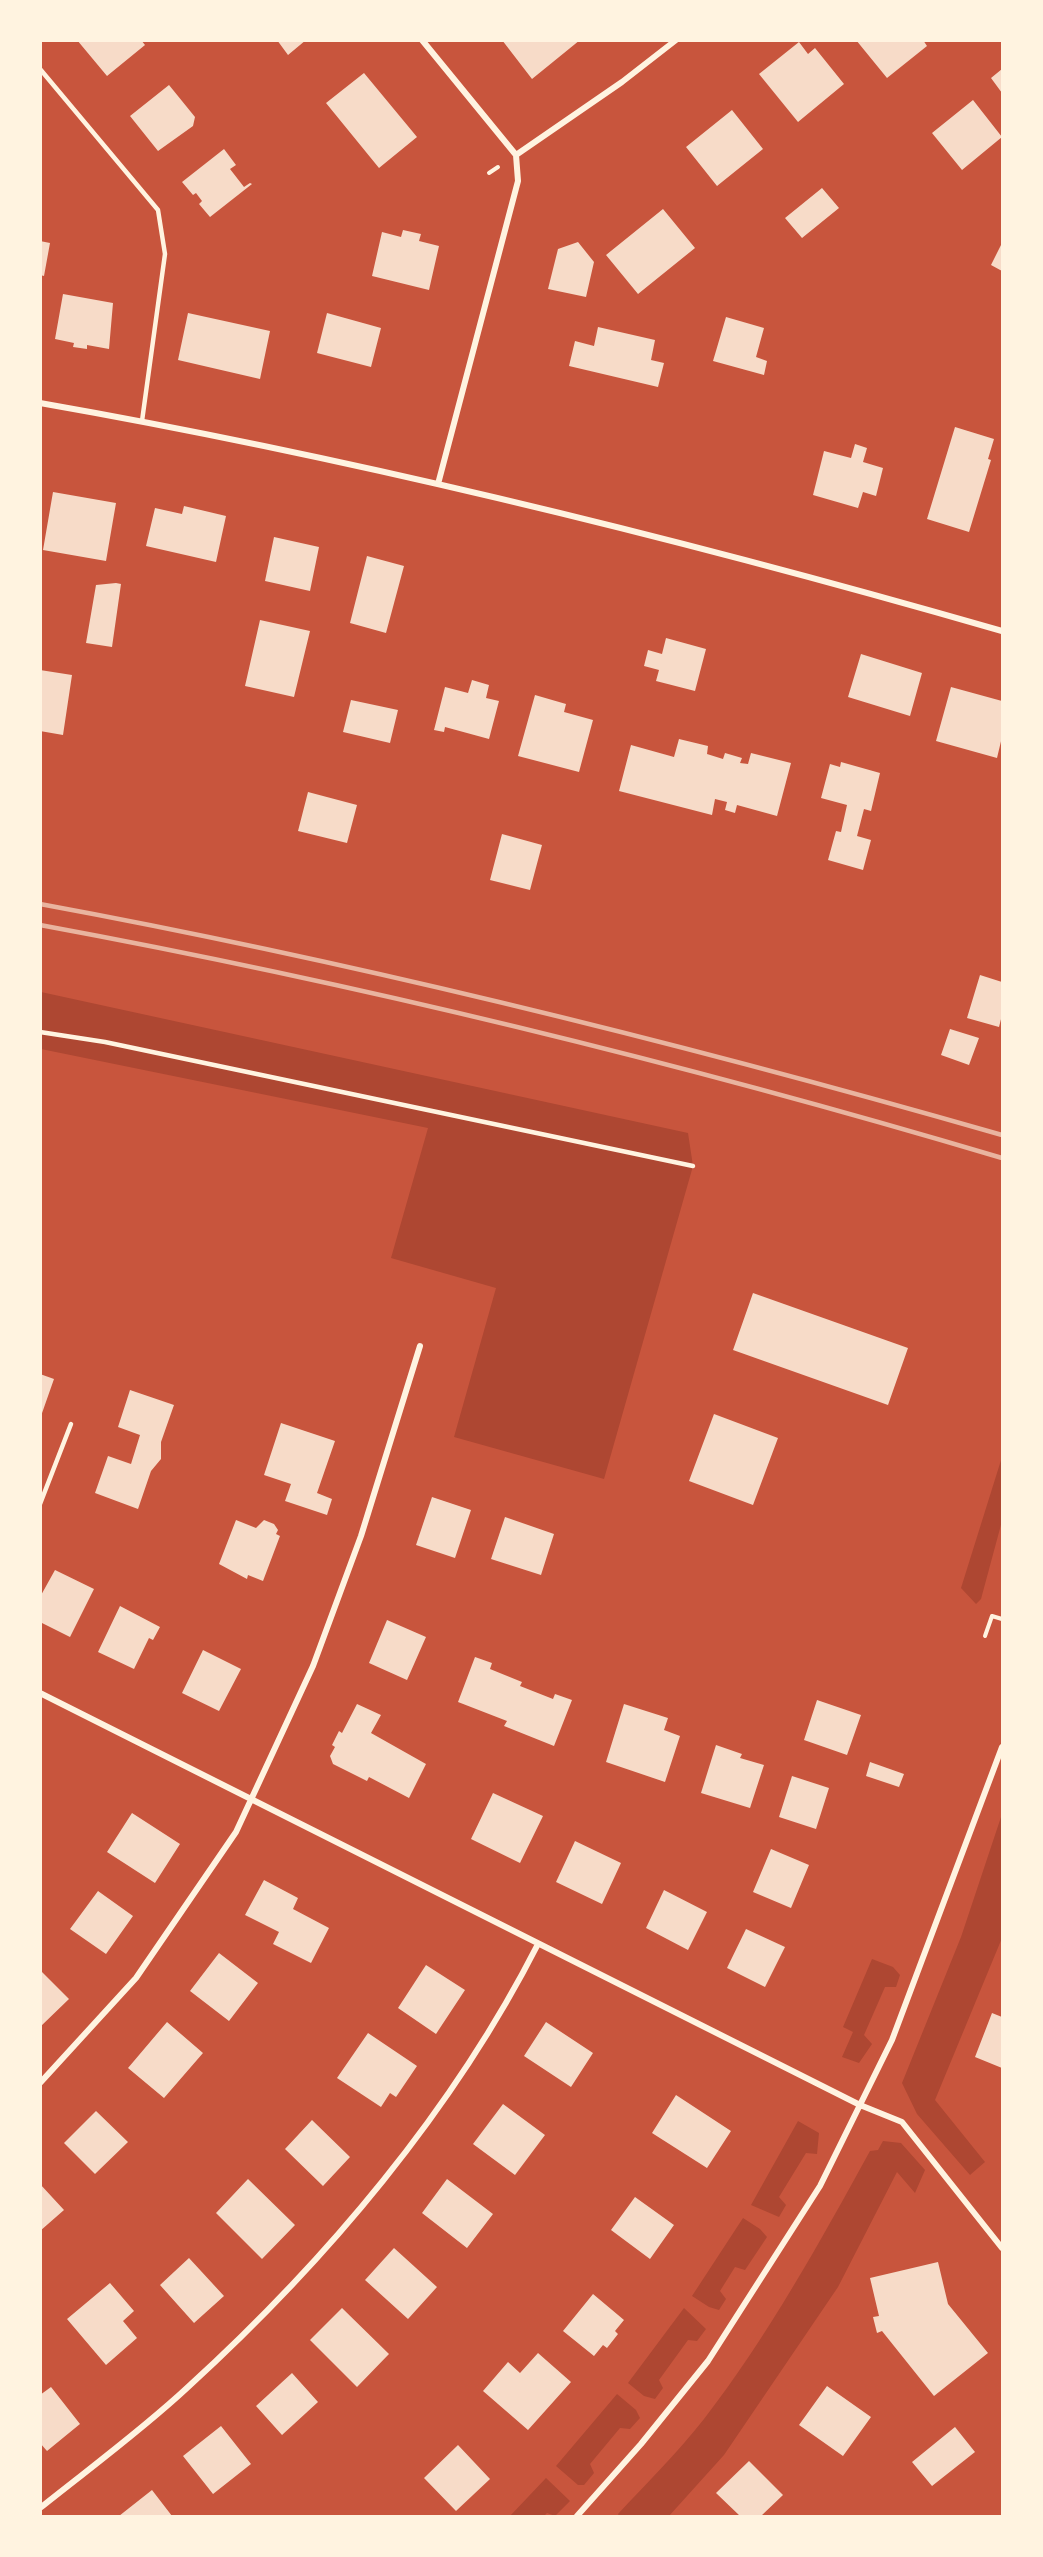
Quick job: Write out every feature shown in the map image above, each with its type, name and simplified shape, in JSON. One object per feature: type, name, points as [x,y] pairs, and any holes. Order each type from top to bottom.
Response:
[{"type":"street","points":[[422,40],[516,155],[518,181],[438,484]]},
{"type":"street","points":[[516,155],[622,82],[676,40]]},
{"type":"street","points":[[40,403],[142,421],[438,484],[854,588],[1002,631]]},
{"type":"street","points":[[40,2083],[136,1978],[236,1832],[313,1666],[361,1536],[420,1346]]},
{"type":"street","points":[[40,1693],[860,2105],[902,2122],[1002,2248]]},
{"type":"street","points":[[578,2517],[708,2361],[820,2186],[892,2040],[1002,1748]]},
{"type":"street","points":[[40,2508],[187,2389],[300,2278],[399,2159],[446,2096],[522,1976],[538,1944]]},
{"type":"lane","points":[[40,69],[158,210],[165,254],[142,421]]},
{"type":"lane","points":[[40,1032],[105,1042],[693,1166]]},
{"type":"lane","points":[[40,1504],[71,1424]]},
{"type":"path","points":[[985,1636],[992,1616],[1002,1619]]},
{"type":"shaded area","points":[[41,992],[688,1133],[693,1166],[604,1479],[454,1437],[496,1288],[391,1258],[428,1128],[41,1049]]},
{"type":"shaded area","points":[[1002,1457],[1002,1521],[981,1599],[976,1604],[961,1588]]},
{"type":"shaded area","points":[[1002,1814],[1002,1938],[935,2100],[985,2162],[970,2175],[917,2114],[902,2083],[961,1937]]},
{"type":"shaded area","points":[[872,1959],[893,1967],[900,1975],[896,1987],[885,1987],[864,2035],[872,2044],[859,2063],[842,2057],[853,2032],[843,2027]]},
{"type":"shaded area","points":[[798,2121],[819,2133],[817,2154],[806,2153],[779,2197],[786,2205],[779,2217],[751,2205]]},
{"type":"shaded area","points":[[883,2141],[901,2143],[925,2170],[915,2193],[897,2172],[838,2287],[724,2455],[669,2516],[619,2516],[618,2514],[704,2419],[750,2355],[832,2220],[870,2151],[878,2150]]},
{"type":"shaded area","points":[[743,2218],[760,2229],[767,2237],[745,2270],[735,2267],[720,2291],[726,2299],[719,2310],[709,2307],[692,2296]]},
{"type":"shaded area","points":[[684,2308],[706,2329],[697,2341],[688,2340],[659,2380],[663,2388],[655,2399],[644,2396],[628,2383]]},
{"type":"shaded area","points":[[617,2394],[636,2410],[640,2418],[630,2429],[620,2428],[590,2464],[594,2473],[584,2485],[578,2485],[556,2466]]},
{"type":"shaded area","points":[[546,2478],[570,2501],[555,2516],[547,2513],[544,2516],[510,2516]]},
{"type":"building","points":[[77,40],[141,40],[145,45],[107,76]]},
{"type":"building","points":[[277,40],[306,40],[288,55]]},
{"type":"building","points":[[502,40],[580,40],[532,79]]},
{"type":"building","points":[[856,40],[923,40],[927,46],[887,78]]},
{"type":"building","points":[[799,42],[808,54],[815,48],[844,84],[798,122],[759,74]]},
{"type":"building","points":[[1002,69],[1002,93],[991,78]]},
{"type":"building","points":[[364,73],[417,137],[379,168],[326,103]]},
{"type":"building","points":[[169,85],[195,117],[193,126],[158,151],[130,116]]},
{"type":"building","points":[[973,100],[1002,137],[962,170],[932,133]]},
{"type":"building","points":[[732,110],[763,149],[717,186],[686,147]]},
{"type":"building","points":[[224,149],[236,165],[230,169],[244,187],[252,184],[210,217],[199,204],[202,201],[196,193],[193,195],[182,182]]},
{"type":"building","points":[[822,188],[839,208],[802,238],[785,218]]},
{"type":"building","points":[[663,209],[695,248],[638,294],[606,255]]},
{"type":"building","points":[[403,230],[421,234],[419,241],[439,246],[429,290],[372,276],[382,232],[401,237]]},
{"type":"building","points":[[40,241],[50,243],[44,276],[40,275]]},
{"type":"building","points":[[578,242],[594,262],[586,297],[548,289],[558,249]]},
{"type":"building","points":[[1002,243],[1002,271],[991,265]]},
{"type":"building","points":[[63,294],[113,303],[109,349],[87,345],[87,349],[73,347],[74,343],[55,339]]},
{"type":"building","points":[[188,313],[270,331],[260,379],[178,360]]},
{"type":"building","points":[[327,313],[381,328],[371,367],[317,353]]},
{"type":"building","points":[[726,317],[764,328],[756,357],[767,361],[764,375],[713,361]]},
{"type":"building","points":[[598,327],[655,340],[651,360],[664,363],[658,387],[569,366],[575,341],[594,346]]},
{"type":"building","points":[[955,427],[994,439],[988,459],[991,460],[969,532],[927,519]]},
{"type":"building","points":[[855,444],[867,448],[863,462],[883,468],[876,496],[863,492],[858,508],[813,495],[824,451],[851,458]]},
{"type":"building","points":[[53,492],[116,503],[106,561],[43,550]]},
{"type":"building","points":[[184,506],[226,516],[216,562],[146,546],[155,508],[182,514]]},
{"type":"building","points":[[274,537],[319,547],[310,591],[265,581]]},
{"type":"building","points":[[367,556],[404,566],[386,633],[350,623]]},
{"type":"building","points":[[121,584],[112,647],[86,643],[96,585]]},
{"type":"building","points":[[260,620],[310,631],[294,697],[245,686]]},
{"type":"building","points":[[666,638],[706,649],[695,691],[656,681],[659,670],[644,666],[648,650],[662,654]]},
{"type":"building","points":[[861,654],[922,673],[910,716],[848,697]]},
{"type":"building","points":[[40,670],[72,675],[63,735],[40,731]]},
{"type":"building","points":[[472,680],[489,685],[486,698],[499,701],[489,739],[445,727],[444,732],[434,730],[445,687],[468,693]]},
{"type":"building","points":[[951,687],[1002,701],[1002,737],[997,758],[936,741]]},
{"type":"building","points":[[535,695],[566,704],[564,712],[593,720],[579,772],[518,756]]},
{"type":"building","points":[[351,700],[398,710],[390,743],[343,732]]},
{"type":"building","points":[[679,739],[708,746],[707,754],[723,759],[725,753],[742,758],[740,763],[748,764],[751,753],[791,763],[777,816],[737,805],[735,813],[725,810],[727,802],[715,799],[712,815],[619,791],[631,745],[674,757]]},
{"type":"building","points":[[841,762],[880,773],[871,811],[864,809],[857,836],[871,840],[863,870],[828,860],[836,831],[841,832],[847,805],[821,798],[830,764],[840,767]]},
{"type":"building","points":[[308,792],[357,805],[347,843],[298,831]]},
{"type":"building","points":[[502,834],[542,845],[530,890],[490,880]]},
{"type":"building","points":[[980,975],[1002,982],[1002,1015],[999,1027],[967,1018]]},
{"type":"building","points":[[950,1029],[979,1038],[969,1065],[941,1055]]},
{"type":"building","points":[[753,1293],[908,1348],[888,1405],[733,1350]]},
{"type":"building","points":[[40,1374],[54,1379],[41,1416],[40,1416]]},
{"type":"building","points":[[130,1390],[174,1405],[161,1442],[161,1459],[151,1471],[138,1509],[95,1493],[108,1456],[131,1464],[140,1435],[118,1427]]},
{"type":"building","points":[[714,1414],[778,1438],[753,1505],[689,1481]]},
{"type":"building","points":[[281,1423],[335,1441],[317,1493],[332,1499],[327,1515],[285,1501],[291,1484],[264,1475]]},
{"type":"building","points":[[432,1497],[471,1510],[455,1558],[416,1545]]},
{"type":"building","points":[[505,1517],[554,1534],[541,1575],[491,1559]]},
{"type":"building","points":[[236,1520],[256,1528],[264,1520],[274,1524],[278,1530],[276,1534],[280,1536],[263,1581],[248,1575],[247,1579],[219,1564]]},
{"type":"building","points":[[55,1570],[94,1589],[70,1637],[40,1622],[40,1597]]},
{"type":"building","points":[[120,1606],[160,1627],[153,1640],[149,1638],[134,1669],[98,1652]]},
{"type":"building","points":[[387,1620],[426,1637],[407,1680],[369,1663]]},
{"type":"building","points":[[203,1650],[241,1669],[219,1711],[182,1693]]},
{"type":"building","points":[[475,1657],[492,1663],[490,1669],[522,1682],[520,1686],[553,1699],[555,1694],[572,1700],[554,1746],[504,1726],[507,1721],[458,1702]]},
{"type":"building","points":[[817,1700],[861,1715],[847,1755],[804,1740]]},
{"type":"building","points":[[357,1704],[381,1715],[371,1733],[426,1764],[409,1798],[369,1777],[367,1781],[333,1764],[330,1756],[335,1747],[332,1745],[339,1731],[342,1733]]},
{"type":"building","points":[[624,1704],[668,1718],[664,1730],[680,1736],[665,1782],[606,1762]]},
{"type":"building","points":[[716,1745],[742,1754],[740,1758],[764,1765],[750,1808],[701,1793]]},
{"type":"building","points":[[870,1762],[904,1774],[899,1787],[866,1776]]},
{"type":"building","points":[[792,1776],[829,1788],[816,1829],[779,1817]]},
{"type":"building","points":[[493,1793],[543,1816],[520,1863],[471,1839]]},
{"type":"building","points":[[132,1813],[180,1844],[155,1883],[107,1852]]},
{"type":"building","points":[[575,1841],[621,1863],[602,1904],[556,1882]]},
{"type":"building","points":[[771,1849],[809,1865],[791,1908],[753,1892]]},
{"type":"building","points":[[264,1880],[298,1898],[293,1909],[329,1928],[311,1963],[273,1944],[279,1932],[245,1915]]},
{"type":"building","points":[[664,1890],[707,1912],[688,1950],[646,1928]]},
{"type":"building","points":[[98,1891],[133,1916],[106,1954],[70,1929]]},
{"type":"building","points":[[746,1929],[785,1947],[765,1987],[727,1968]]},
{"type":"building","points":[[219,1953],[258,1983],[229,2021],[190,1991]]},
{"type":"building","points":[[426,1965],[465,1990],[436,2034],[398,2008]]},
{"type":"building","points":[[40,1970],[69,1999],[40,2027]]},
{"type":"building","points":[[992,2013],[1002,2017],[1002,2068],[975,2057]]},
{"type":"building","points":[[167,2022],[203,2053],[164,2098],[128,2068]]},
{"type":"building","points":[[546,2022],[593,2053],[571,2087],[524,2056]]},
{"type":"building","points":[[368,2033],[417,2066],[396,2097],[390,2093],[381,2107],[337,2078]]},
{"type":"building","points":[[676,2095],[731,2131],[707,2168],[652,2133]]},
{"type":"building","points":[[503,2104],[545,2135],[515,2175],[473,2144]]},
{"type":"building","points":[[96,2111],[128,2142],[95,2174],[64,2143]]},
{"type":"building","points":[[312,2120],[350,2157],[323,2186],[285,2149]]},
{"type":"building","points":[[248,2179],[295,2225],[262,2259],[216,2213]]},
{"type":"building","points":[[447,2179],[493,2214],[467,2248],[422,2213]]},
{"type":"building","points":[[40,2184],[64,2210],[40,2231]]},
{"type":"building","points":[[635,2197],[674,2225],[650,2259],[611,2230]]},
{"type":"building","points":[[394,2248],[437,2287],[408,2319],[365,2280]]},
{"type":"building","points":[[189,2258],[224,2296],[194,2323],[160,2285]]},
{"type":"building","points":[[938,2262],[948,2304],[988,2353],[934,2396],[882,2331],[877,2333],[873,2317],[879,2316],[870,2278]]},
{"type":"building","points":[[110,2283],[134,2311],[123,2321],[137,2338],[106,2365],[67,2319]]},
{"type":"building","points":[[593,2294],[624,2320],[615,2331],[618,2334],[607,2348],[603,2345],[594,2356],[563,2331]]},
{"type":"building","points":[[342,2308],[389,2354],[357,2387],[310,2340]]},
{"type":"building","points":[[538,2353],[571,2382],[528,2430],[483,2391],[508,2362],[520,2373]]},
{"type":"building","points":[[292,2373],[318,2402],[282,2435],[256,2406]]},
{"type":"building","points":[[827,2386],[871,2417],[843,2456],[799,2425]]},
{"type":"building","points":[[51,2387],[80,2424],[47,2451],[40,2443],[40,2395]]},
{"type":"building","points":[[221,2426],[251,2464],[213,2494],[183,2456]]},
{"type":"building","points":[[955,2427],[975,2452],[932,2486],[912,2462]]},
{"type":"building","points":[[458,2445],[490,2479],[456,2511],[424,2478]]},
{"type":"building","points":[[749,2461],[783,2495],[761,2516],[740,2516],[716,2493]]},
{"type":"building","points":[[152,2490],[172,2516],[119,2516]]},
{"type":"railway","points":[[40,904],[162,927],[404,979],[764,1069],[1002,1135]]},
{"type":"railway","points":[[40,925],[162,948],[404,1000],[524,1029],[764,1090],[1002,1158]]}]
